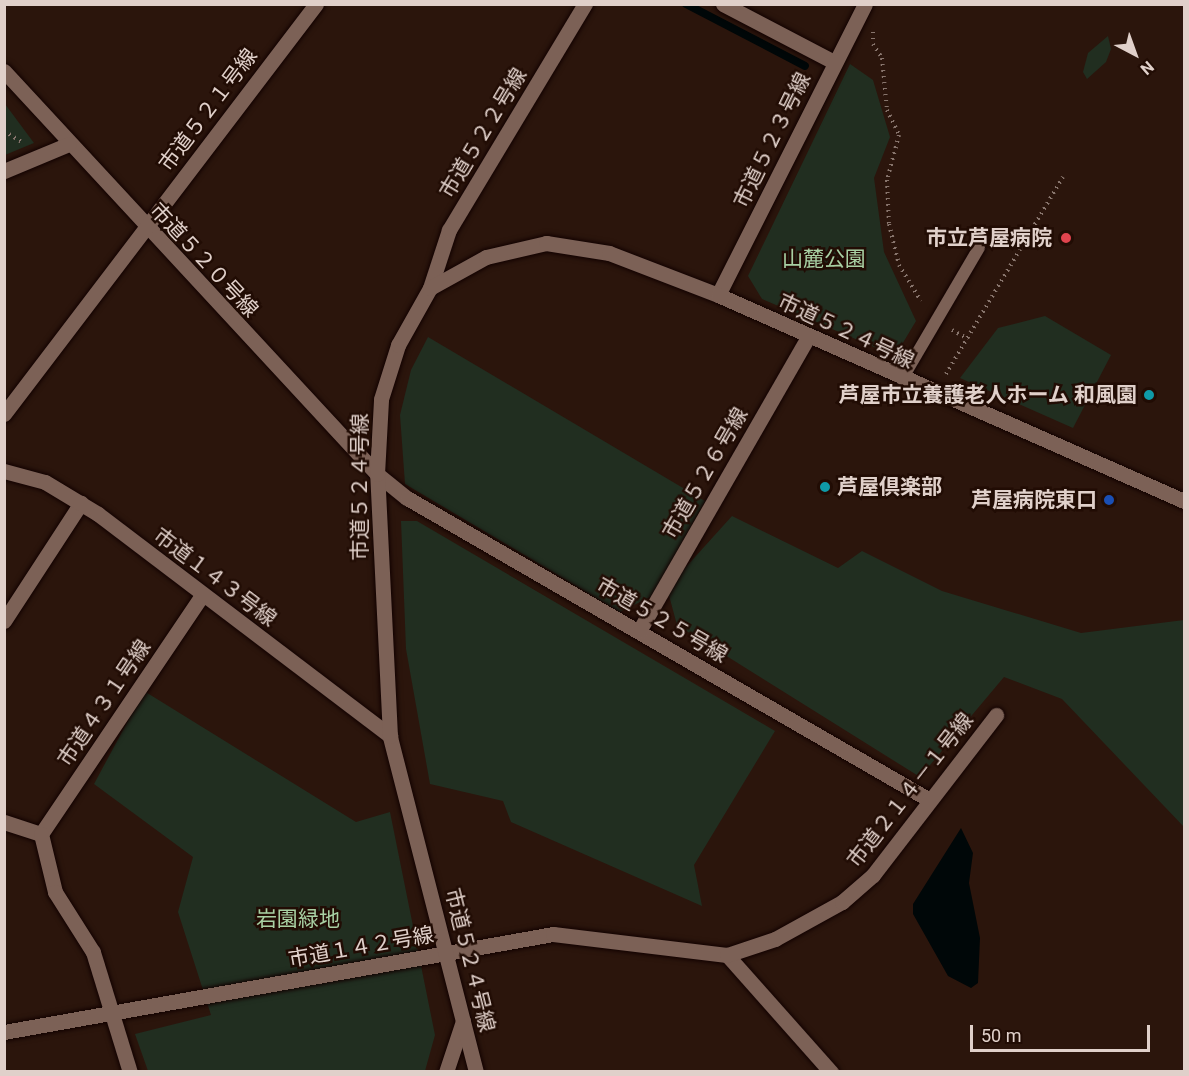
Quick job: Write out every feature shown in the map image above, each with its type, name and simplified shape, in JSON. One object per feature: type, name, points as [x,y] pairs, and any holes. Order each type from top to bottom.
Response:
[{"type":"street","name":"市道５２１号線","points":[[4,414],[315,4]]},
{"type":"street","name":"市道５２２号線","points":[[430,288],[450,230],[585,4]]},
{"type":"street","points":[[723,4],[834,62]]},
{"type":"street","name":"市道５２３号線","points":[[718,295],[865,4]]},
{"type":"street","name":"市道５２０号線","points":[[4,71],[144,228],[377,474]]},
{"type":"street","points":[[4,171],[69,144]]},
{"type":"street","name":"市道５２４号線","points":[[476,1071],[390,735],[377,474],[381,399],[398,345],[430,288],[486,257],[546,243],[609,253],[718,295],[902,379],[1185,501]]},
{"type":"street","name":"市道５２６号線","points":[[639,631],[808,337]]},
{"type":"street","name":"市道１４３号線","points":[[4,471],[45,482],[81,503],[390,735]]},
{"type":"street","name":"市道５２５号線","points":[[377,474],[639,631],[928,799]]},
{"type":"street","points":[[4,621],[81,503]]},
{"type":"street","name":"市道４３１号線","points":[[41,834],[202,595]]},
{"type":"street","name":"市道２１４－１号線","points":[[727,955],[775,939],[842,902],[873,875],[928,799],[996,715]]},
{"type":"street","points":[[4,822],[41,834],[55,892],[93,952],[130,1071]]},
{"type":"street","name":"市道１４２号線","points":[[4,1032],[553,934],[727,955]]},
{"type":"street","points":[[727,955],[831,1071]]},
{"type":"street","points":[[446,1071],[463,1021]]},
{"type":"lane","points":[[902,379],[979,248]]},
{"type":"path","points":[[857,19],[874,30],[873,44],[882,58],[887,110],[899,135],[887,180],[889,224],[900,265],[921,301]]},
{"type":"path","points":[[936,370],[947,375],[1063,177]]},
{"type":"path","points":[[952,330],[968,339]]},
{"type":"green space","points":[[1108,36],[1111,49],[1106,62],[1087,79],[1083,72],[1088,53]]},
{"type":"green space","name":"山麓公園","points":[[850,64],[873,80],[890,137],[874,178],[884,252],[916,321],[895,356],[762,299],[748,276]]},
{"type":"green space","points":[[5,104],[34,143],[4,155]]},
{"type":"green space","points":[[1045,316],[1111,355],[1073,428],[960,378],[998,328]]},
{"type":"green space","points":[[428,337],[705,501],[652,596],[620,612],[405,484],[400,415],[411,370]]},
{"type":"green space","points":[[732,516],[838,568],[862,551],[942,591],[1081,633],[1184,620],[1184,827],[1062,699],[1004,677],[920,777],[677,625],[667,588]]},
{"type":"green space","points":[[401,521],[417,521],[775,731],[694,865],[702,906],[511,822],[503,801],[430,784],[406,649]]},
{"type":"green space","name":"岩園緑地","points":[[144,691],[356,822],[390,812],[435,1035],[425,1071],[148,1071],[135,1034],[211,1015],[178,912],[193,857],[94,784]]},
{"type":"shaded area","points":[[961,828],[973,853],[969,883],[980,938],[978,983],[971,988],[948,976],[913,914],[913,904]]},
{"type":"waterway","points":[[686,4],[805,66]]},
{"type":"place","name":"市立芦屋病院","points":[[1066,238]]},
{"type":"place","name":"芦屋市立養護老人ホーム 和風園","points":[[1149,395]]},
{"type":"place","name":"芦屋倶楽部","points":[[825,487]]},
{"type":"place","name":"芦屋病院東口","points":[[1109,500]]}]
